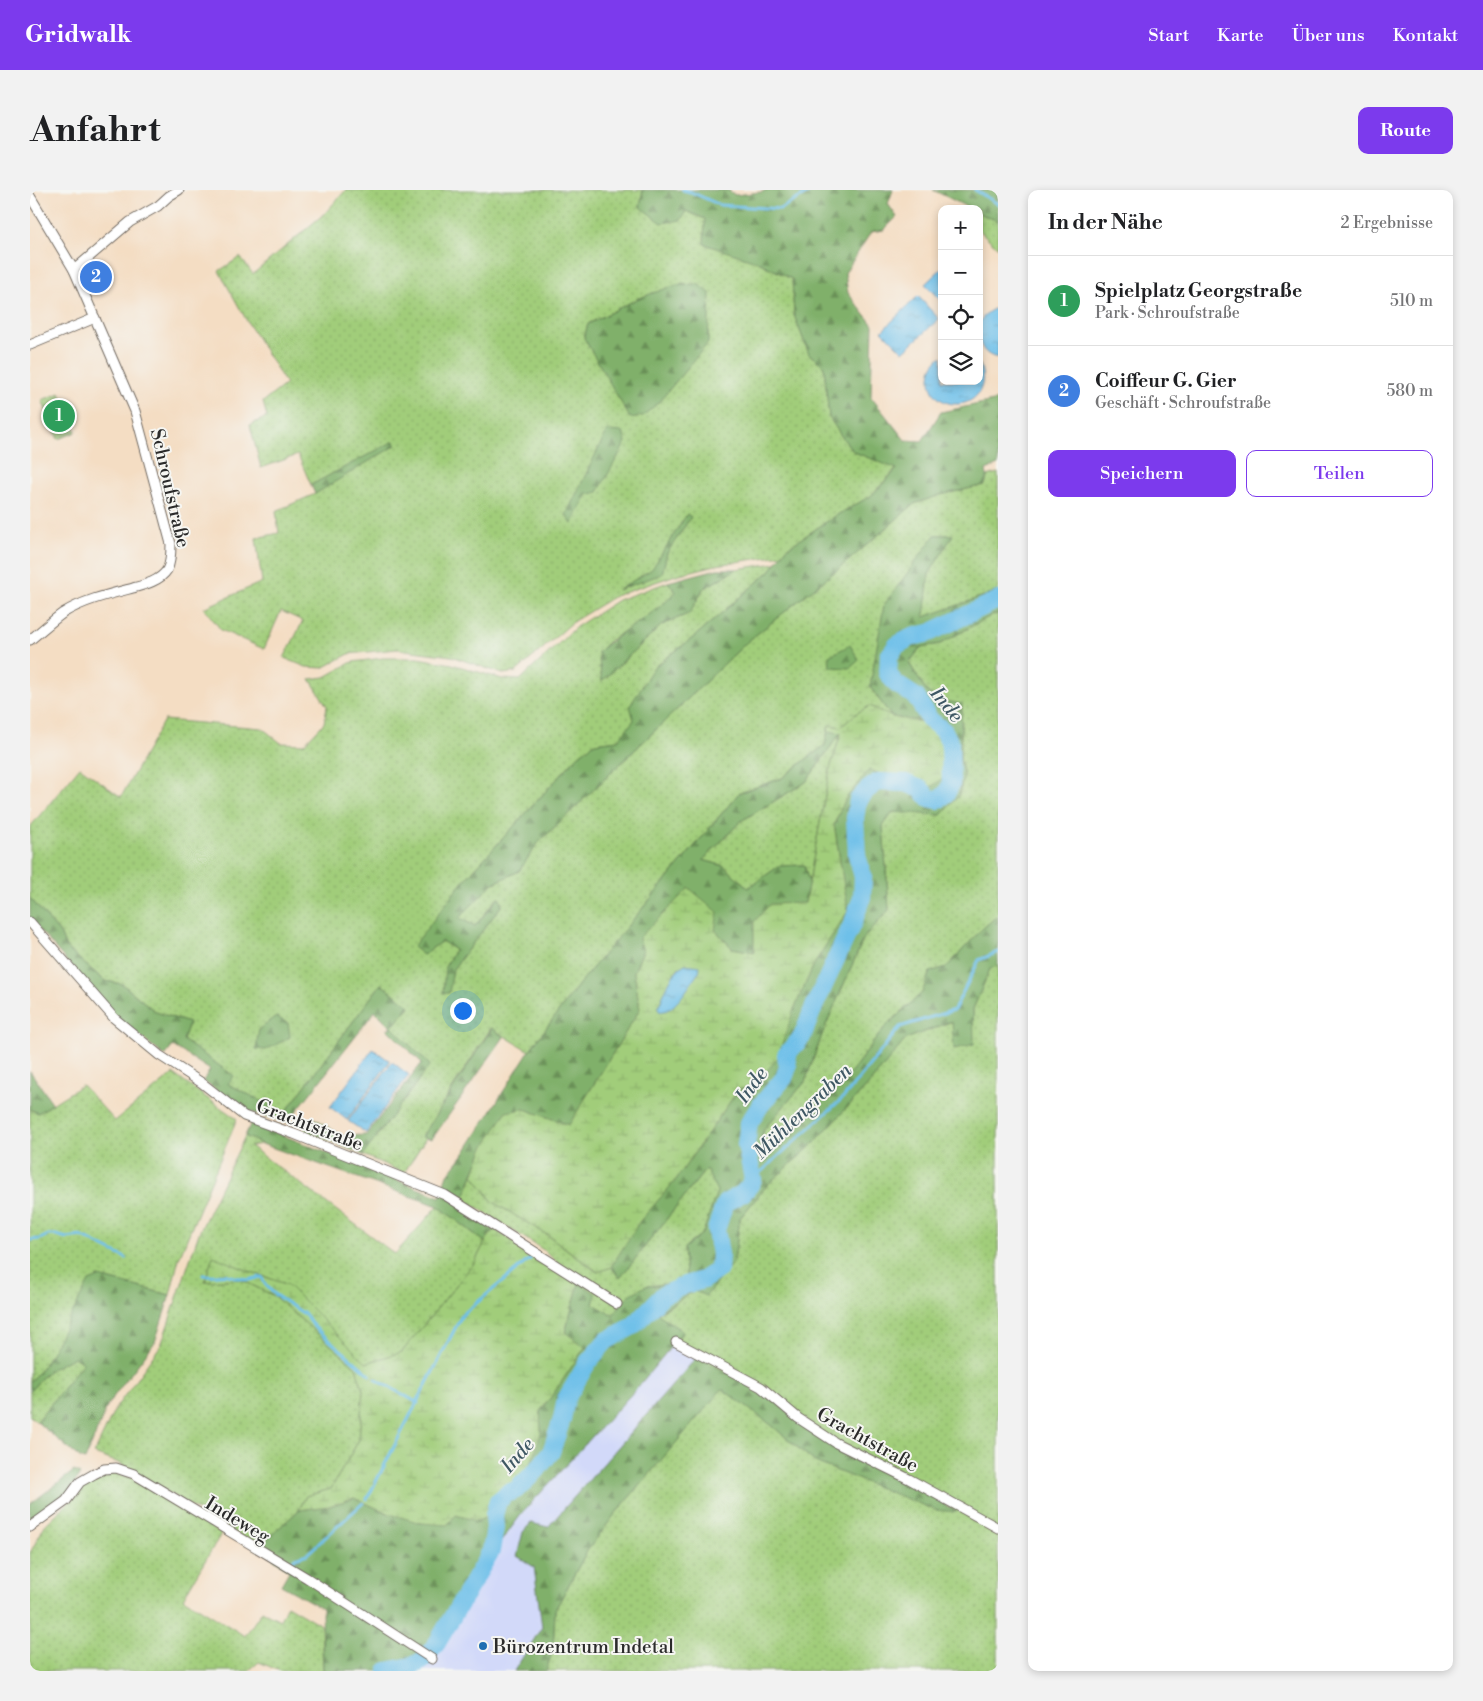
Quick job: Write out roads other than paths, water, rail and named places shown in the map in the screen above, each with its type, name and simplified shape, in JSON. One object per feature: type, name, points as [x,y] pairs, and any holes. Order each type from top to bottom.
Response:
[{"type":"street","points":[[74,270],[130,222],[158,206],[179,190]]},
{"type":"street","name":"Schroufstraße","points":[[30,196],[74,270],[136,411],[171,544],[171,558],[167,571],[154,580],[147,584],[101,597],[70,610],[30,640]]},
{"type":"street","points":[[30,345],[95,318]]},
{"type":"street","name":"Grachtstraße","points":[[30,922],[114,1018],[159,1055],[202,1083],[244,1116],[445,1194],[617,1304]]},
{"type":"street","name":"Grachtstraße","points":[[676,1342],[761,1387],[804,1422],[836,1443],[998,1528]]},
{"type":"street","name":"Indeweg","points":[[30,1527],[66,1501],[80,1482],[104,1469],[116,1468],[134,1474],[307,1578],[432,1659]]},
{"type":"water","points":[[938,272],[938,298],[925,284]]},
{"type":"water","points":[[918,296],[938,318],[903,352],[882,331]]},
{"type":"water","points":[[998,307],[998,358],[993,357],[983,349],[983,318],[989,312]]},
{"type":"water","points":[[938,360],[938,385],[981,385],[979,392],[971,400],[961,404],[950,403],[940,399],[933,391],[930,379],[935,363]]},
{"type":"water","points":[[685,964],[700,966],[699,972],[676,1003],[665,1011],[659,1011],[658,1008],[672,977]]},
{"type":"water","points":[[373,1049],[390,1061],[347,1120],[330,1107]]},
{"type":"water","points":[[392,1062],[409,1075],[366,1133],[348,1121]]},
{"type":"waterway","points":[[683,190],[720,205],[780,209],[813,190]]},
{"type":"waterway","points":[[975,190],[998,204]]},
{"type":"waterway","name":"Inde","points":[[387,1671],[411,1666],[422,1661],[437,1643],[491,1551],[495,1528],[494,1515],[498,1501],[508,1493],[516,1490],[537,1470],[551,1452],[562,1419],[566,1399],[588,1362],[606,1341],[633,1326],[663,1295],[685,1285],[703,1280],[719,1269],[720,1254],[716,1230],[725,1203],[743,1193],[753,1179],[746,1144],[749,1123],[760,1106],[784,1078],[788,1067],[786,1055],[802,1037],[854,920],[862,897],[863,877],[857,855],[855,818],[858,800],[878,782],[906,783],[921,789],[929,798],[938,800],[946,794],[951,784],[950,743],[944,731],[930,720],[916,697],[896,684],[888,674],[889,656],[897,645],[912,637],[929,633],[998,600]]},
{"type":"waterway","name":"Mühlengraben","points":[[753,1179],[844,1097],[900,1027],[954,1010],[979,960],[998,952]]},
{"type":"waterway","points":[[30,1240],[40,1239],[48,1235],[67,1238],[81,1236],[126,1258]]},
{"type":"waterway","points":[[367,1499],[462,1315],[531,1258]]},
{"type":"waterway","points":[[203,1275],[228,1275],[248,1280],[262,1277],[265,1284],[275,1295],[306,1315],[314,1327],[370,1375]]},
{"type":"waterway","points":[[375,1379],[418,1403]]},
{"type":"waterway","points":[[290,1564],[295,1558],[307,1554],[363,1503]]},
{"type":"place","name":"Coiffeur G. Gier","points":[[96,277]]},
{"type":"place","name":"Spielplatz Georgstraße","points":[[59,416]]},
{"type":"place","name":"Bürozentrum Indetal","points":[[483,1646]]}]
